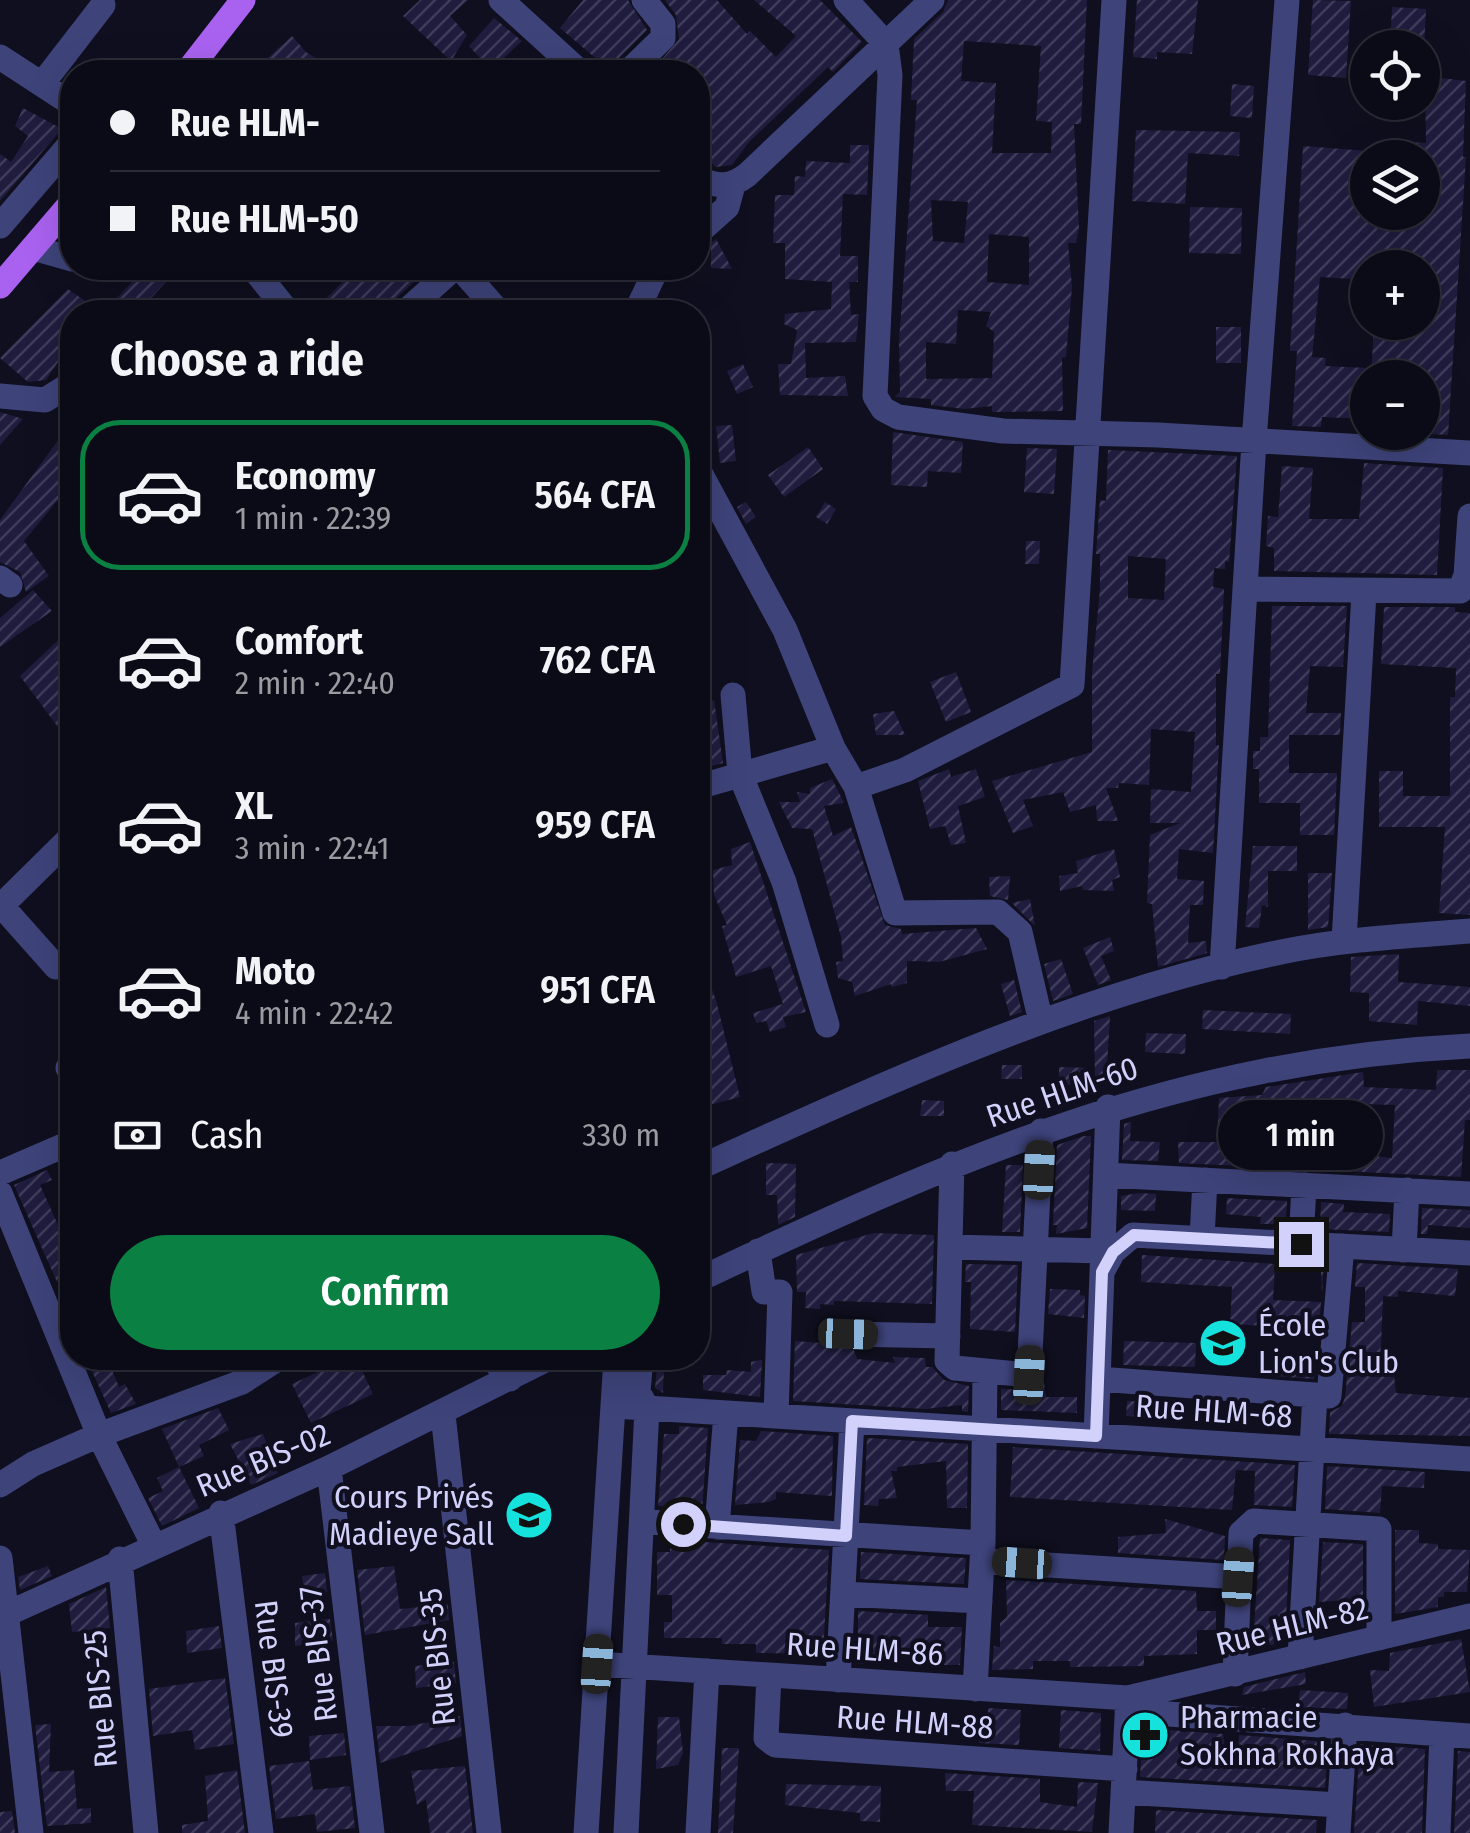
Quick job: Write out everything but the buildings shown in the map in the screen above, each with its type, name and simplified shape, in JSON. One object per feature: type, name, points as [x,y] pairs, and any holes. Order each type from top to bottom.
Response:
[{"type":"main road","points":[[200,60],[246,2]]},
{"type":"main road","points":[[0,286],[60,216]]},
{"type":"street","points":[[501,0],[567,60]]},
{"type":"street","points":[[640,60],[663,38],[663,24],[644,0]]},
{"type":"street","points":[[846,0],[886,44],[889,112],[874,396],[882,409],[898,418],[1003,432],[1470,454]]},
{"type":"street","points":[[710,223],[728,207],[733,186],[932,0]]},
{"type":"street","points":[[856,787],[905,770],[1072,685],[1114,0]]},
{"type":"street","points":[[1222,966],[1254,441],[1288,0]]},
{"type":"street","points":[[61,60],[103,5]]},
{"type":"street","points":[[0,56],[60,96]]},
{"type":"street","points":[[42,84],[60,61]]},
{"type":"street","points":[[0,226],[60,156]]},
{"type":"street","points":[[710,183],[733,186]]},
{"type":"street","points":[[60,225],[40,239],[60,252]]},
{"type":"street","points":[[419,300],[443,280]]},
{"type":"street","points":[[468,280],[488,300]]},
{"type":"street","points":[[0,396],[45,400],[60,391]]},
{"type":"street","points":[[710,491],[777,614],[833,748],[856,787],[896,913],[998,912],[1020,932],[1042,1022]]},
{"type":"street","points":[[1245,589],[1364,593],[1460,590],[1466,576],[1470,516]]},
{"type":"street","points":[[1344,942],[1364,593]]},
{"type":"street","points":[[733,695],[740,774],[784,882],[827,1024]]},
{"type":"street","points":[[710,783],[833,748]]},
{"type":"street","points":[[56,967],[1,906],[60,848]]},
{"type":"street","points":[[710,1163],[904,1075],[1042,1022],[1222,966],[1344,942],[1470,931]]},
{"type":"street","name":"Rue HLM-60","points":[[710,1274],[952,1164],[1108,1107],[1272,1068],[1470,1046]]},
{"type":"street","points":[[1096,1436],[1108,1107]]},
{"type":"street","points":[[952,1164],[950,1366],[1029,1375],[1042,1131]]},
{"type":"street","points":[[0,1172],[60,1147]]},
{"type":"street","points":[[1106,1175],[1470,1194]]},
{"type":"street","points":[[1202,1238],[1205,1180]]},
{"type":"street","points":[[1301,1244],[1304,1185]]},
{"type":"street","points":[[1404,1250],[1407,1190]]},
{"type":"street","points":[[0,1193],[60,1340]]},
{"type":"street","points":[[1102,1262],[1127,1239],[1144,1235],[1470,1253]]},
{"type":"street","points":[[1098,1380],[1328,1396],[1342,1246]]},
{"type":"street","points":[[952,1247],[1035,1249],[1102,1262]]},
{"type":"street","points":[[758,1251],[764,1292],[780,1292],[776,1416]]},
{"type":"street","points":[[848,1334],[948,1336]]},
{"type":"street","points":[[72,1370],[99,1435],[153,1544]]},
{"type":"street","points":[[0,1485],[33,1464],[242,1382],[260,1370]]},
{"type":"street","points":[[502,1370],[510,1379]]},
{"type":"street","name":"Rue BIS-02","points":[[5,1614],[221,1513],[329,1468],[526,1370]]},
{"type":"street","points":[[586,1833],[616,1370]]},
{"type":"street","points":[[626,1833],[648,1522],[650,1408],[638,1392],[640,1370]]},
{"type":"street","points":[[975,1689],[983,1552],[984,1371]]},
{"type":"street","points":[[1300,1658],[1316,1395]]},
{"type":"street","name":"Rue HLM-68","points":[[614,1406],[1470,1460]]},
{"type":"street","points":[[637,1667],[650,1408]]},
{"type":"street","points":[[718,1527],[726,1413]]},
{"type":"street","name":"Rue BIS-35","points":[[443,1414],[489,1833]]},
{"type":"street","points":[[838,1680],[852,1421]]},
{"type":"street","name":"Rue BIS-37","points":[[329,1468],[372,1833]]},
{"type":"street","name":"Rue BIS-39","points":[[221,1513],[262,1833]]},
{"type":"street","points":[[1235,1674],[1244,1526],[1254,1521],[1379,1529],[1379,1638]]},
{"type":"street","points":[[648,1522],[846,1536],[1238,1577]]},
{"type":"street","points":[[0,1558],[31,1833]]},
{"type":"street","name":"Rue BIS-25","points":[[120,1559],[146,1833]]},
{"type":"street","points":[[843,1594],[980,1601]]},
{"type":"street","name":"Rue HLM-82","points":[[1128,1704],[1470,1616]]},
{"type":"street","name":"Rue HLM-86","points":[[597,1664],[975,1689],[1470,1736]]},
{"type":"street","points":[[698,1833],[707,1672]]},
{"type":"street","name":"Rue HLM-88","points":[[769,1676],[766,1738],[775,1745],[1338,1805]]},
{"type":"street","points":[[1120,1833],[1128,1704]]},
{"type":"street","points":[[1338,1833],[1345,1725]]},
{"type":"street","points":[[1438,1833],[1442,1734]]},
{"type":"place","name":"École Lion's Club","points":[[1223,1343]]},
{"type":"place","name":"Cours Privés Madieye Sall","points":[[529,1515]]},
{"type":"place","name":"Pharmacie Sokhna Rokhaya","points":[[1145,1735]]},
{"type":"route","points":[[683,1524],[846,1536],[852,1421],[1096,1436],[1102,1272],[1113,1252],[1134,1235],[1301,1244]]}]
